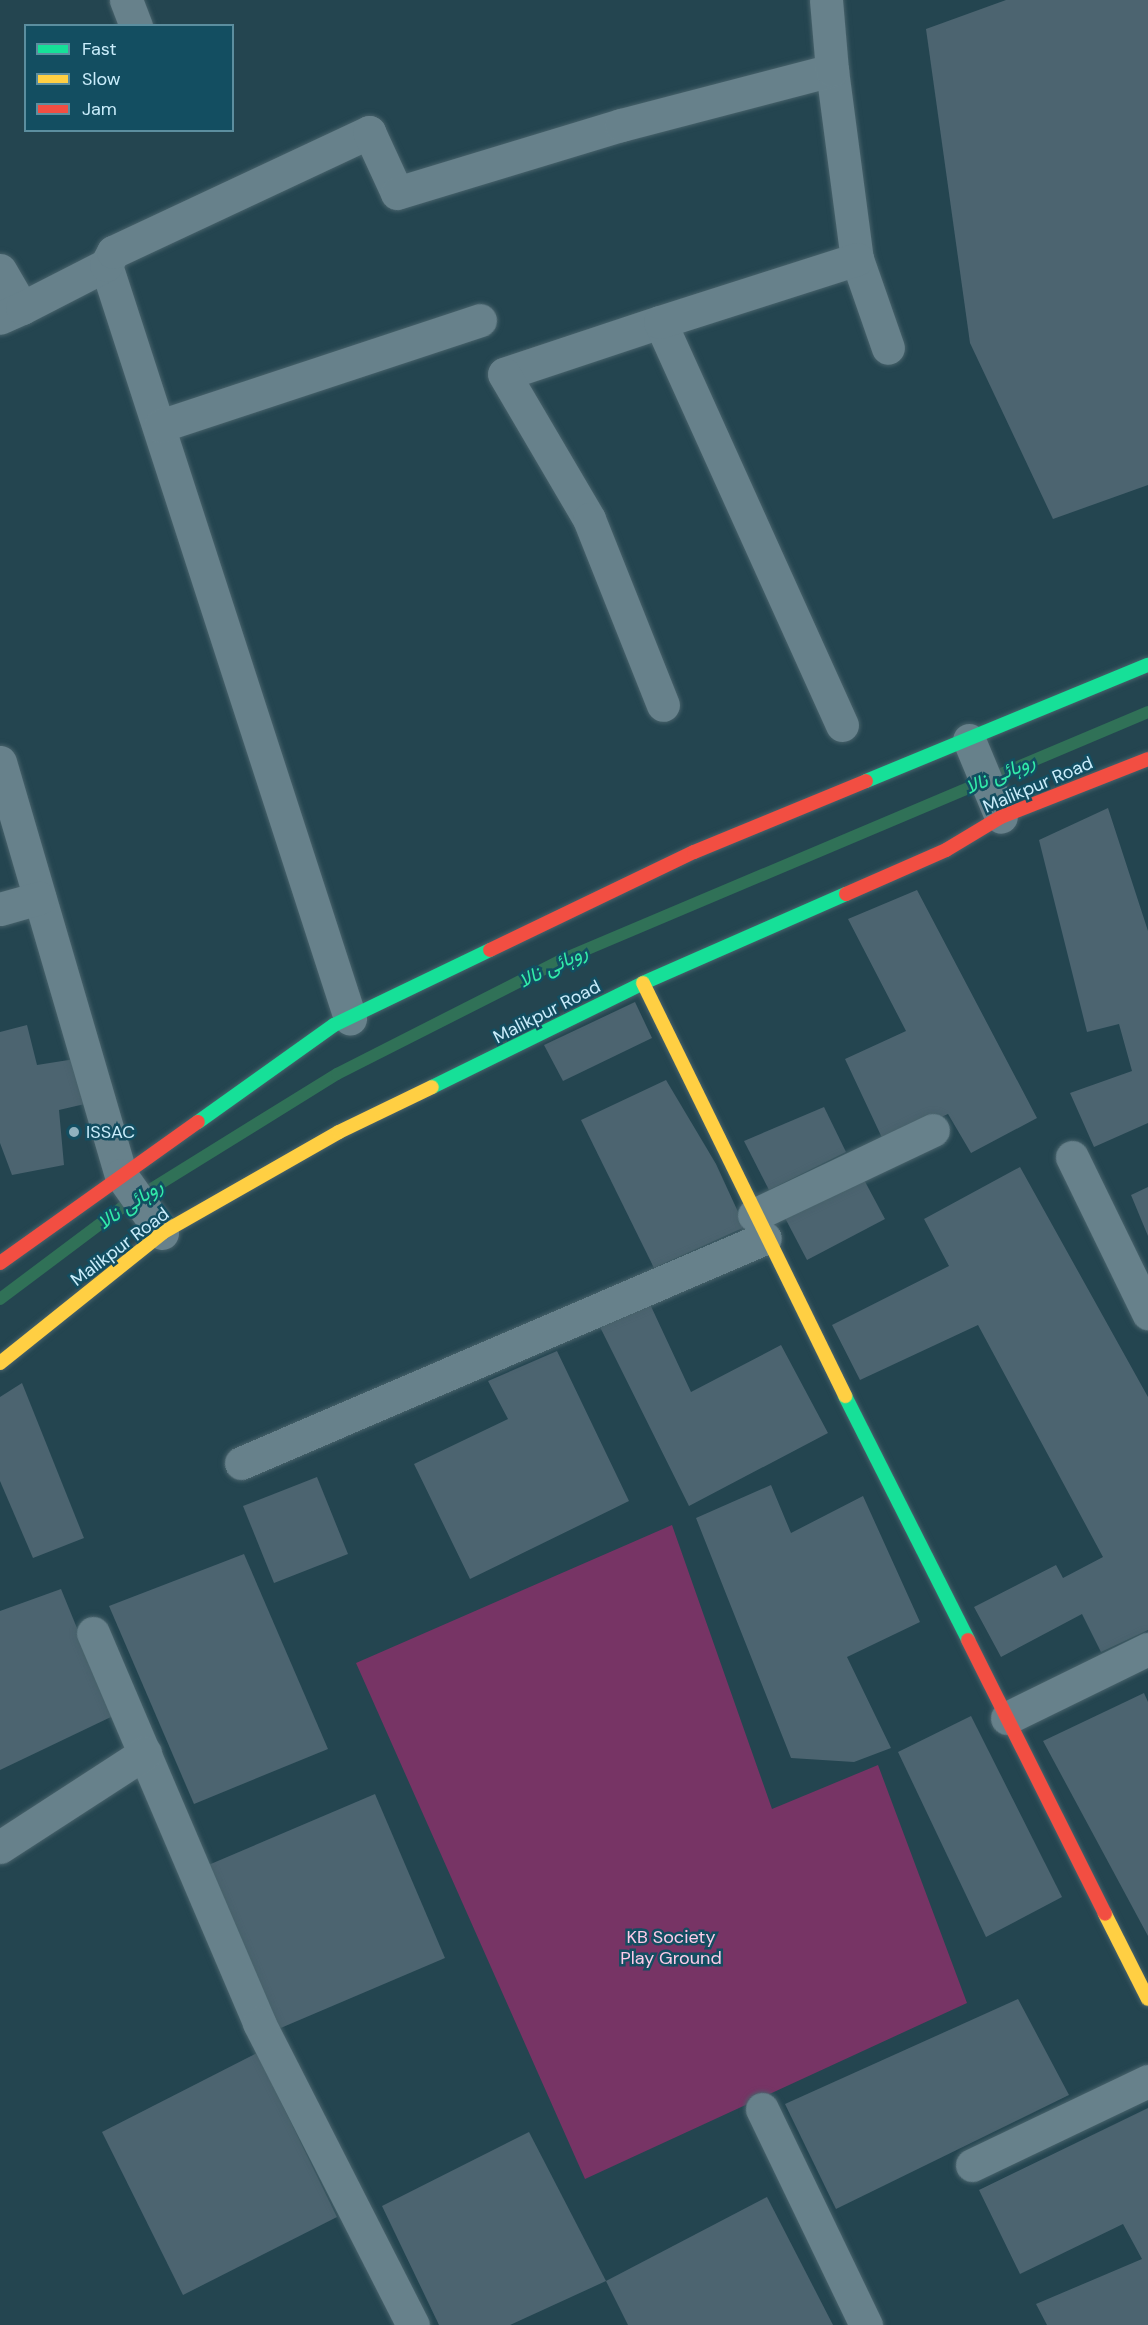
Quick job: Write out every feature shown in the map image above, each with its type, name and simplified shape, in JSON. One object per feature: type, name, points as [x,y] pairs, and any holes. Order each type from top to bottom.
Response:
[{"type":"street","points":[[126,0],[135,24]]},
{"type":"street","points":[[826,0],[832,70],[857,259],[888,348]]},
{"type":"street","points":[[0,270],[11,313],[106,265],[113,252],[369,132],[397,193],[621,125],[832,70]]},
{"type":"street","points":[[663,705],[589,519],[504,374],[857,259]]},
{"type":"street","points":[[106,265],[350,1017]]},
{"type":"street","points":[[159,426],[480,320]]},
{"type":"street","points":[[660,322],[842,725]]},
{"type":"street","points":[[0,1263],[121,1175],[350,1017],[694,852],[972,747],[1148,665]]},
{"type":"street","points":[[972,747],[997,807]]},
{"type":"street","name":"Malikpur Road","points":[[0,1363],[157,1226],[339,1132],[643,983],[946,850],[997,807],[1148,759]]},
{"type":"street","points":[[0,762],[121,1175],[157,1226]]},
{"type":"street","points":[[0,909],[39,898]]},
{"type":"street","points":[[643,983],[759,1226],[1148,1999]]},
{"type":"street","points":[[241,1463],[759,1226],[933,1130]]},
{"type":"street","points":[[1072,1157],[1148,1313]]},
{"type":"street","points":[[93,1633],[259,2023],[413,2325]]},
{"type":"street","points":[[1006,1718],[1148,1649]]},
{"type":"street","points":[[0,1847],[145,1753]]},
{"type":"street","points":[[972,2165],[1148,2081]]},
{"type":"street","points":[[762,2109],[866,2325]]},
{"type":"green space","name":"KB Society Play Ground","points":[[672,1525],[772,1809],[878,1765],[967,2003],[585,2179],[356,1663]]},
{"type":"building","points":[[1006,0],[1148,0],[1148,485],[1053,519],[970,343],[926,29]]},
{"type":"building","points":[[1108,808],[1148,931],[1148,1123],[1094,1147],[1070,1093],[1132,1071],[1119,1024],[1087,1032],[1039,840]]},
{"type":"building","points":[[917,890],[1037,1118],[971,1153],[948,1114],[884,1142],[845,1059],[906,1031],[848,919]]},
{"type":"building","points":[[635,1002],[652,1038],[563,1081],[544,1045]]},
{"type":"building","name":"ISSAC","points":[[27,1025],[37,1065],[75,1059],[89,1103],[59,1110],[64,1165],[12,1175],[0,1143],[0,1032]]},
{"type":"building","points":[[666,1080],[716,1164],[745,1227],[654,1268],[581,1120]]},
{"type":"building","points":[[824,1107],[846,1152],[769,1190],[744,1141]]},
{"type":"building","points":[[1020,1167],[1148,1397],[1148,1630],[1101,1652],[1082,1614],[1001,1657],[974,1607],[1056,1565],[1063,1578],[1103,1557],[978,1325],[860,1380],[832,1325],[949,1266],[924,1219]]},
{"type":"building","points":[[862,1176],[885,1219],[807,1260],[784,1216]]},
{"type":"building","points":[[1148,1187],[1148,1236],[1131,1195]]},
{"type":"building","points":[[649,1302],[691,1392],[781,1345],[828,1433],[689,1506],[599,1325]]},
{"type":"building","points":[[557,1351],[629,1501],[470,1579],[414,1464],[508,1419],[488,1381]]},
{"type":"building","points":[[22,1383],[84,1538],[33,1558],[0,1481],[0,1397]]},
{"type":"building","points":[[317,1477],[348,1554],[274,1583],[243,1506]]},
{"type":"building","points":[[771,1485],[791,1533],[863,1496],[920,1622],[847,1657],[891,1748],[854,1762],[791,1758],[696,1518]]},
{"type":"building","points":[[244,1554],[328,1749],[194,1804],[109,1606]]},
{"type":"building","points":[[61,1589],[113,1716],[0,1770],[0,1611]]},
{"type":"building","points":[[1144,1693],[1148,1702],[1148,1936],[1043,1741]]},
{"type":"building","points":[[971,1716],[1062,1897],[986,1937],[898,1752]]},
{"type":"building","points":[[375,1794],[445,1958],[276,2030],[206,1866]]},
{"type":"building","points":[[1018,1999],[1069,2095],[836,2209],[785,2104]]},
{"type":"building","points":[[257,2053],[337,2217],[183,2295],[102,2132]]},
{"type":"building","points":[[1148,2108],[1148,2325],[1047,2325],[1036,2304],[1142,2259],[1123,2224],[1020,2274],[979,2190]]},
{"type":"building","points":[[529,2132],[606,2281],[510,2325],[439,2325],[382,2206]]},
{"type":"building","points":[[767,2197],[833,2325],[628,2325],[606,2281]]},
{"type":"waterway","name":"روہائی نالا","points":[[0,1299],[124,1206],[337,1074],[566,958],[1148,712]]},
{"type":"traffic: fast","points":[[866,781],[1148,665]]},
{"type":"traffic: fast","points":[[432,1087],[643,983],[846,894]]},
{"type":"traffic: fast","points":[[198,1122],[334,1025],[490,950]]},
{"type":"traffic: fast","points":[[845,1396],[968,1640]]},
{"type":"traffic: slow","points":[[643,983],[845,1396]]},
{"type":"traffic: slow","points":[[0,1363],[162,1233],[339,1132],[432,1087]]},
{"type":"traffic: slow","points":[[1105,1914],[1148,1999]]},
{"type":"traffic: jam","points":[[846,894],[946,850],[1001,817],[1148,759]]},
{"type":"traffic: jam","points":[[490,950],[694,852],[866,781]]},
{"type":"traffic: jam","points":[[0,1263],[198,1122]]},
{"type":"traffic: jam","points":[[968,1640],[1105,1914]]},
{"type":"place","name":"ISSAC","points":[[74,1132]]}]
